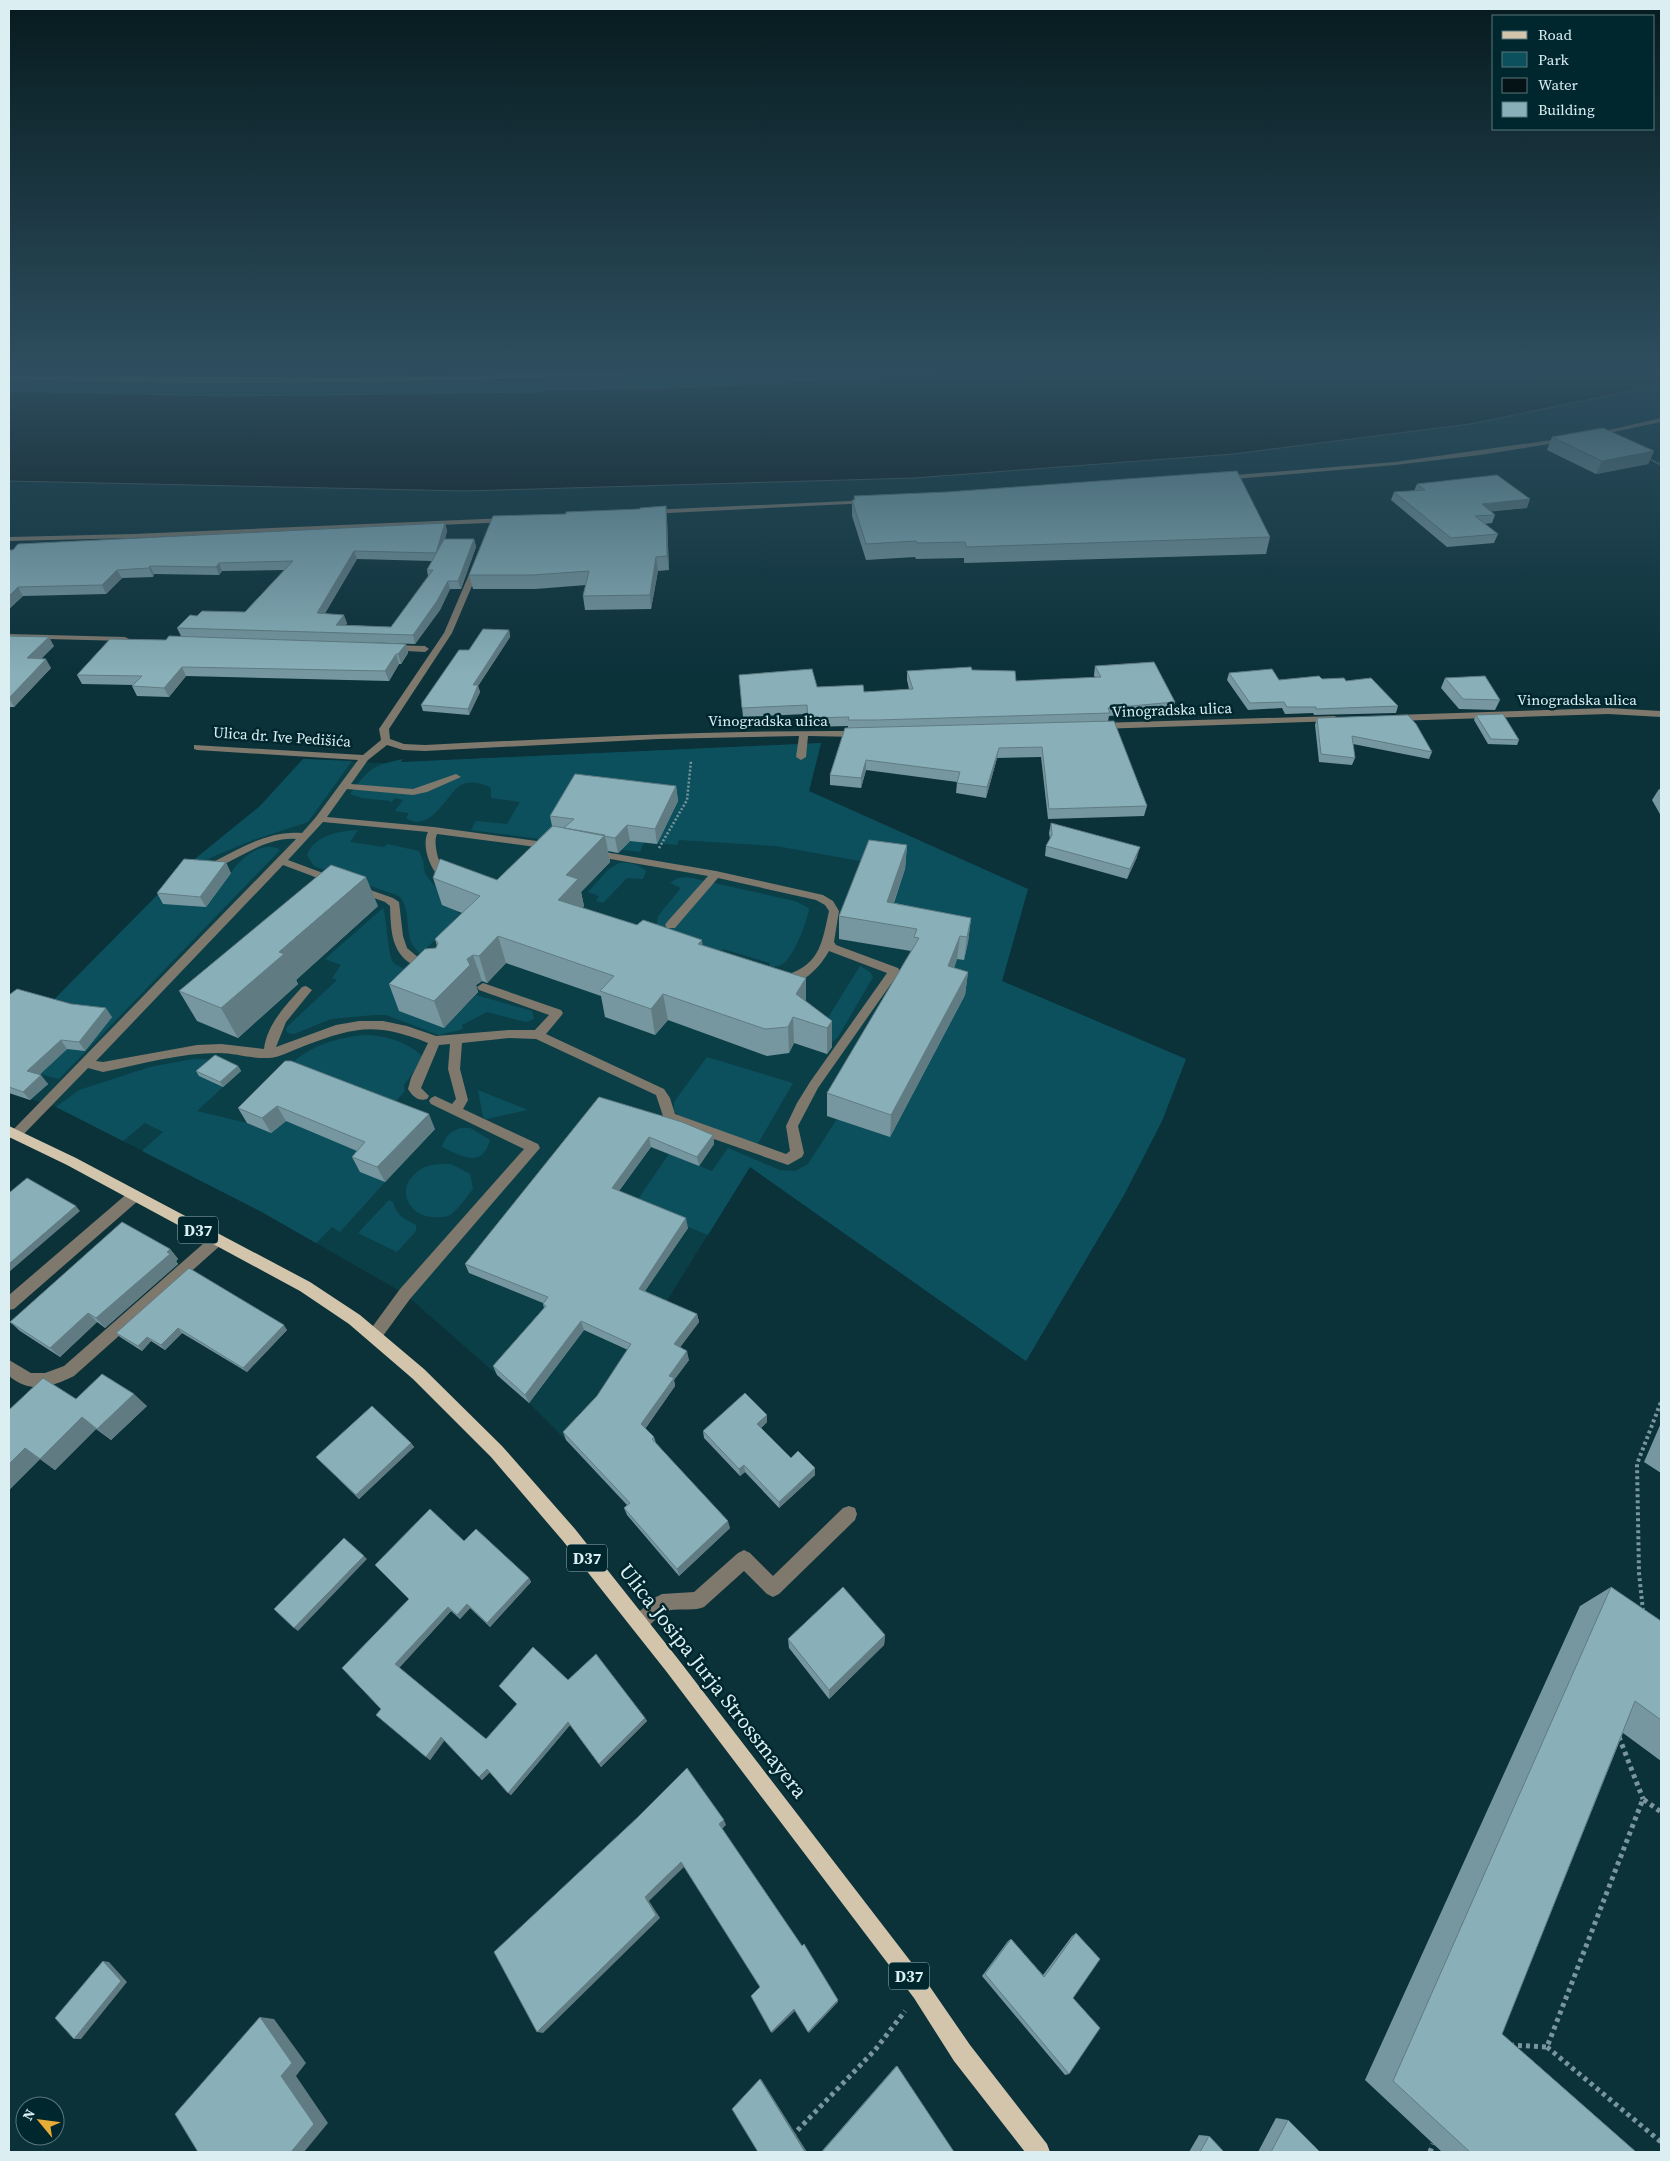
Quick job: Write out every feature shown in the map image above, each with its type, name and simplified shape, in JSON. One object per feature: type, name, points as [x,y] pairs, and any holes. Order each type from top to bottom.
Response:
[{"type":"main road","name":"Ulica Josipa Jurja Strossmayera","points":[[12,1132],[313,1292],[375,1335],[452,1406],[519,1474],[639,1623],[921,1990],[962,2053],[1040,2152]]},
{"type":"street","points":[[1219,478],[1286,473]]},
{"type":"street","points":[[644,513],[879,501]]},
{"type":"street","points":[[9,539],[490,524],[519,519]]},
{"type":"street","points":[[12,1132],[86,1063],[281,861],[320,819],[365,758],[386,741],[384,729],[448,633],[479,560]]},
{"type":"street","points":[[9,636],[138,640]]},
{"type":"street","points":[[385,648],[425,649]]},
{"type":"street","name":"Vinogradska ulica","points":[[1388,718],[1608,711],[1661,714]]},
{"type":"street","name":"Vinogradska ulica","points":[[1086,726],[1342,719]]},
{"type":"street","points":[[801,757],[804,734]]},
{"type":"street","name":"Vinogradska ulica","points":[[386,741],[403,748],[426,748],[658,736],[868,734]]},
{"type":"street","name":"Ulica dr. Ive Pedišića","points":[[197,747],[365,758]]},
{"type":"street","points":[[345,786],[413,792],[424,790],[456,777]]},
{"type":"street","points":[[320,819],[434,830],[562,848]]},
{"type":"street","points":[[434,830],[430,838],[436,868],[442,876],[456,883]]},
{"type":"street","points":[[219,863],[280,836],[293,834],[304,836]]},
{"type":"street","points":[[533,855],[542,844]]},
{"type":"street","points":[[581,851],[716,874],[819,897],[829,903],[834,911],[828,942],[818,961],[809,971],[798,978],[781,980],[773,978]]},
{"type":"street","points":[[281,861],[388,900],[395,905],[398,939],[404,954],[408,959],[440,971]]},
{"type":"street","points":[[671,924],[716,874]]},
{"type":"street","points":[[86,1063],[103,1067],[197,1049],[221,1048],[269,1054],[332,1031],[359,1024],[392,1026],[436,1041],[508,1034],[538,1035],[660,1092],[666,1099],[667,1114],[670,1118],[788,1160],[797,1153],[792,1126],[802,1106],[814,1085],[894,971],[841,952],[832,948],[828,942]]},
{"type":"street","points":[[483,987],[557,1013],[538,1035]]},
{"type":"street","points":[[269,1054],[270,1041],[277,1023],[306,990]]},
{"type":"street","points":[[455,1110],[462,1100],[454,1069],[456,1040]]},
{"type":"street","points":[[375,1335],[405,1294],[532,1148],[419,1094],[414,1089],[417,1078],[436,1041]]},
{"type":"street","points":[[9,1304],[134,1196]]},
{"type":"street","points":[[9,1367],[17,1375],[40,1383],[54,1379],[69,1371],[217,1240]]},
{"type":"street","points":[[639,1623],[662,1603],[698,1602],[744,1559],[773,1588],[849,1514]]},
{"type":"path","points":[[650,863],[687,800],[691,762]]},
{"type":"path","points":[[1643,1619],[1637,1464],[1661,1402]]},
{"type":"path","points":[[1615,1727],[1643,1799],[1661,1812]]},
{"type":"path","points":[[1547,2047],[1643,1799]]},
{"type":"path","points":[[790,2139],[876,2050],[921,1990]]},
{"type":"path","points":[[1503,2044],[1547,2047],[1661,2142]]},
{"type":"path","points":[[1430,2152],[1433,2144]]},
{"type":"shaded area","points":[[821,743],[809,791],[1028,889],[1002,981],[1186,1059],[1162,1121],[1124,1195],[1026,1361],[750,1167],[663,1307],[566,1440],[529,1403],[405,1294],[260,1211],[56,1107],[9,1093],[9,1045],[185,867],[260,806],[303,759],[382,763]]},
{"type":"green space","points":[[821,743],[809,791],[1028,889],[1002,981],[1186,1059],[1162,1121],[1124,1195],[1026,1361],[750,1167],[708,1235],[634,1205],[669,1154],[712,1171],[728,1148],[780,1170],[795,1171],[808,1164],[837,1119],[947,967],[886,925],[905,869],[776,846],[679,840],[677,845],[644,842],[640,852],[471,830],[476,821],[507,824],[520,802],[491,798],[491,788],[477,783],[461,785],[431,817],[415,822],[406,818],[409,813],[395,811],[403,800],[395,798],[391,803],[390,801],[362,798],[350,794],[372,769],[403,759],[401,762]]},
{"type":"green space","points":[[303,759],[352,761],[308,822],[253,840],[212,857],[195,869],[231,873],[252,852],[267,847],[274,847],[280,850],[59,1079],[40,1074],[50,1064],[9,1045],[185,867],[260,806]]},
{"type":"green space","points":[[358,830],[350,842],[384,847],[387,844],[419,851],[425,874],[453,909],[462,915],[420,954],[412,944],[407,913],[399,896],[314,866],[307,855],[316,843],[328,835]]},
{"type":"green space","points":[[619,863],[633,864],[646,871],[643,879],[627,878],[603,903],[596,901],[599,896],[588,892],[608,870]]},
{"type":"green space","points":[[687,877],[795,901],[809,908],[800,937],[788,959],[781,965],[769,967],[770,963],[723,949],[718,953],[655,933],[658,916],[681,888],[670,883],[678,878]]},
{"type":"green space","points":[[383,908],[391,959],[400,967],[432,979],[444,1028],[476,995],[532,1011],[534,1019],[526,1022],[487,1012],[462,1025],[463,1029],[439,1035],[386,1015],[374,1015],[331,1019],[294,1034],[288,1033],[287,1027],[337,980],[332,978],[341,965],[325,959]]},
{"type":"green space","points":[[860,966],[870,972],[873,977],[838,1037],[832,1042],[816,1037]]},
{"type":"green space","points":[[363,1035],[379,1036],[394,1040],[408,1046],[421,1055],[421,1062],[404,1085],[405,1091],[395,1102],[291,1064],[316,1047],[343,1038]]},
{"type":"green space","points":[[707,1057],[793,1083],[757,1145],[678,1115],[674,1111],[674,1102]]},
{"type":"green space","points":[[193,1059],[218,1060],[200,1076],[223,1087],[197,1111],[247,1123],[271,1133],[295,1113],[311,1131],[347,1146],[355,1138],[385,1182],[340,1232],[332,1227],[316,1243],[260,1211],[142,1151],[163,1132],[145,1123],[123,1141],[56,1107],[79,1090],[150,1067]]},
{"type":"green space","points":[[478,1090],[528,1110],[486,1119],[483,1117]]},
{"type":"green space","points":[[461,1128],[470,1128],[490,1140],[482,1155],[470,1158],[442,1147],[449,1134]]},
{"type":"green space","points":[[451,1164],[470,1174],[473,1189],[450,1215],[431,1217],[423,1215],[416,1211],[407,1200],[407,1186],[410,1179],[422,1169],[431,1165]]},
{"type":"green space","points":[[389,1200],[393,1202],[396,1211],[416,1225],[416,1231],[397,1252],[358,1233]]},
{"type":"water","points":[[9,473],[982,473],[914,478],[465,491],[9,481]]},
{"type":"building","points":[[1211,473],[1238,473],[1270,537],[966,547],[965,542],[917,543],[916,541],[866,544],[852,500],[855,500],[854,496],[947,492]]},
{"type":"building","points":[[1497,475],[1530,499],[1482,504],[1495,515],[1475,516],[1498,534],[1451,538],[1394,492],[1425,490],[1417,484]]},
{"type":"building","points":[[666,506],[667,556],[656,557],[650,595],[583,596],[589,571],[533,575],[469,575],[493,516],[566,514],[566,512]]},
{"type":"building","points":[[445,523],[436,553],[354,551],[317,613],[344,615],[336,625],[391,627],[433,570],[427,570],[444,539],[474,539],[458,581],[448,581],[437,601],[413,635],[177,628],[190,615],[197,616],[202,611],[245,612],[293,561],[219,563],[216,567],[150,566],[149,568],[117,570],[102,585],[18,587],[9,596],[9,550],[13,550],[18,544]]},
{"type":"building","points":[[483,629],[509,630],[473,685],[478,685],[468,709],[421,705],[459,650],[469,650]]},
{"type":"building","points":[[9,636],[49,637],[27,658],[46,659],[9,698]]},
{"type":"building","points":[[169,636],[406,644],[396,654],[385,671],[182,667],[164,688],[132,686],[142,676],[77,675],[110,639],[166,640]]},
{"type":"building","points":[[1154,662],[1175,702],[1108,708],[1110,713],[877,720],[848,720],[849,717],[808,718],[807,705],[742,708],[739,675],[812,669],[817,687],[863,685],[864,692],[913,689],[907,671],[971,667],[972,670],[1015,671],[1016,681],[1101,677],[1095,666]]},
{"type":"building","points":[[1272,669],[1279,680],[1319,676],[1322,679],[1344,678],[1346,681],[1371,678],[1398,706],[1316,709],[1316,707],[1287,707],[1284,702],[1250,703],[1229,673]]},
{"type":"building","points":[[1485,676],[1500,700],[1463,699],[1445,678]]},
{"type":"building","points":[[1503,714],[1519,740],[1491,739],[1476,715]]},
{"type":"building","points":[[1408,715],[1416,724],[1432,752],[1352,736],[1355,758],[1321,754],[1317,718]]},
{"type":"building","points":[[1114,721],[1147,806],[1049,809],[1042,747],[999,748],[987,787],[957,783],[960,772],[866,760],[861,778],[830,775],[845,728]]},
{"type":"building","points":[[575,774],[676,786],[655,829],[627,825],[615,838],[564,828],[574,819],[550,816]]},
{"type":"building","points":[[1051,823],[1140,847],[1130,869],[1046,846],[1052,835]]},
{"type":"building","points":[[553,826],[605,835],[566,875],[578,879],[558,900],[637,925],[643,920],[702,940],[698,944],[806,978],[796,994],[832,1021],[827,1028],[793,1017],[788,1027],[765,1029],[663,994],[651,1009],[600,991],[614,976],[498,936],[479,956],[473,955],[467,959],[470,965],[434,1001],[389,984],[425,949],[436,948],[438,943],[435,939],[480,896],[433,878],[440,859],[497,880]]},
{"type":"building","points":[[869,840],[907,845],[887,902],[971,918],[967,937],[960,936],[948,966],[968,972],[891,1115],[827,1093],[919,938],[914,937],[917,929],[839,916]]},
{"type":"building","points":[[184,859],[226,862],[200,897],[157,893]]},
{"type":"building","points":[[331,865],[366,877],[279,952],[284,954],[221,1008],[179,991]]},
{"type":"building","points":[[17,989],[71,1004],[106,1008],[79,1042],[61,1040],[27,1071],[41,1075],[23,1092],[9,1087],[9,995]]},
{"type":"building","points":[[215,1055],[238,1066],[220,1082],[196,1071]]},
{"type":"building","points":[[285,1061],[291,1061],[429,1114],[377,1167],[352,1157],[365,1142],[277,1106],[262,1118],[238,1108]]},
{"type":"building","points":[[599,1097],[682,1122],[713,1135],[697,1157],[649,1137],[612,1188],[686,1218],[639,1289],[697,1314],[674,1344],[687,1351],[669,1376],[674,1378],[641,1424],[654,1437],[652,1439],[728,1521],[677,1569],[624,1508],[630,1503],[563,1432],[597,1396],[631,1344],[581,1321],[525,1395],[493,1366],[546,1306],[543,1304],[548,1297],[465,1264]]},
{"type":"building","points":[[27,1178],[76,1206],[9,1264],[9,1193]]},
{"type":"building","points":[[122,1222],[170,1249],[167,1252],[170,1254],[96,1318],[88,1313],[50,1348],[10,1322]]},
{"type":"building","points":[[189,1268],[284,1325],[243,1368],[178,1328],[161,1345],[147,1337],[138,1346],[116,1333]]},
{"type":"building","points":[[102,1374],[134,1394],[97,1429],[82,1417],[40,1459],[25,1448],[9,1464],[9,1410],[43,1378],[76,1399]]},
{"type":"building","points":[[745,1393],[767,1415],[757,1424],[791,1458],[798,1451],[815,1468],[779,1502],[744,1465],[739,1469],[703,1431]]},
{"type":"building","points":[[372,1406],[411,1443],[356,1495],[316,1457]]},
{"type":"building","points":[[430,1509],[464,1541],[476,1529],[529,1578],[487,1623],[467,1604],[457,1615],[448,1607],[395,1664],[486,1739],[517,1704],[499,1686],[533,1647],[568,1680],[596,1654],[645,1718],[599,1764],[568,1722],[508,1793],[487,1769],[479,1777],[441,1737],[426,1757],[376,1715],[381,1709],[342,1668],[409,1599],[375,1565]]},
{"type":"building","points":[[344,1538],[364,1556],[294,1628],[274,1609]]},
{"type":"building","points":[[843,1587],[885,1635],[829,1690],[788,1639]]},
{"type":"building","points":[[1611,1587],[1661,1621],[1661,1720],[1635,1701],[1502,2034],[1636,2152],[1470,2152],[1393,2081]]},
{"type":"building","points":[[687,1768],[724,1820],[719,1824],[802,1946],[804,1944],[838,2000],[808,2032],[794,2009],[771,2032],[751,1996],[760,1987],[681,1862],[645,1897],[656,1915],[537,2032],[494,1952],[638,1817]]},
{"type":"building","points":[[1076,1933],[1100,1959],[1073,1998],[1100,2028],[1069,2074],[985,1974],[1011,1939],[1044,1977]]},
{"type":"building","points":[[103,1961],[121,1981],[74,2039],[55,2018]]},
{"type":"building","points":[[260,2017],[292,2063],[281,2076],[314,2124],[291,2152],[198,2152],[175,2114]]},
{"type":"building","points":[[897,2066],[954,2152],[822,2152]]},
{"type":"building","points":[[760,2079],[805,2152],[758,2152],[732,2109]]},
{"type":"building","points":[[1288,2120],[1320,2152],[1271,2152]]},
{"type":"building","points":[[1209,2136],[1224,2152],[1200,2152]]}]
